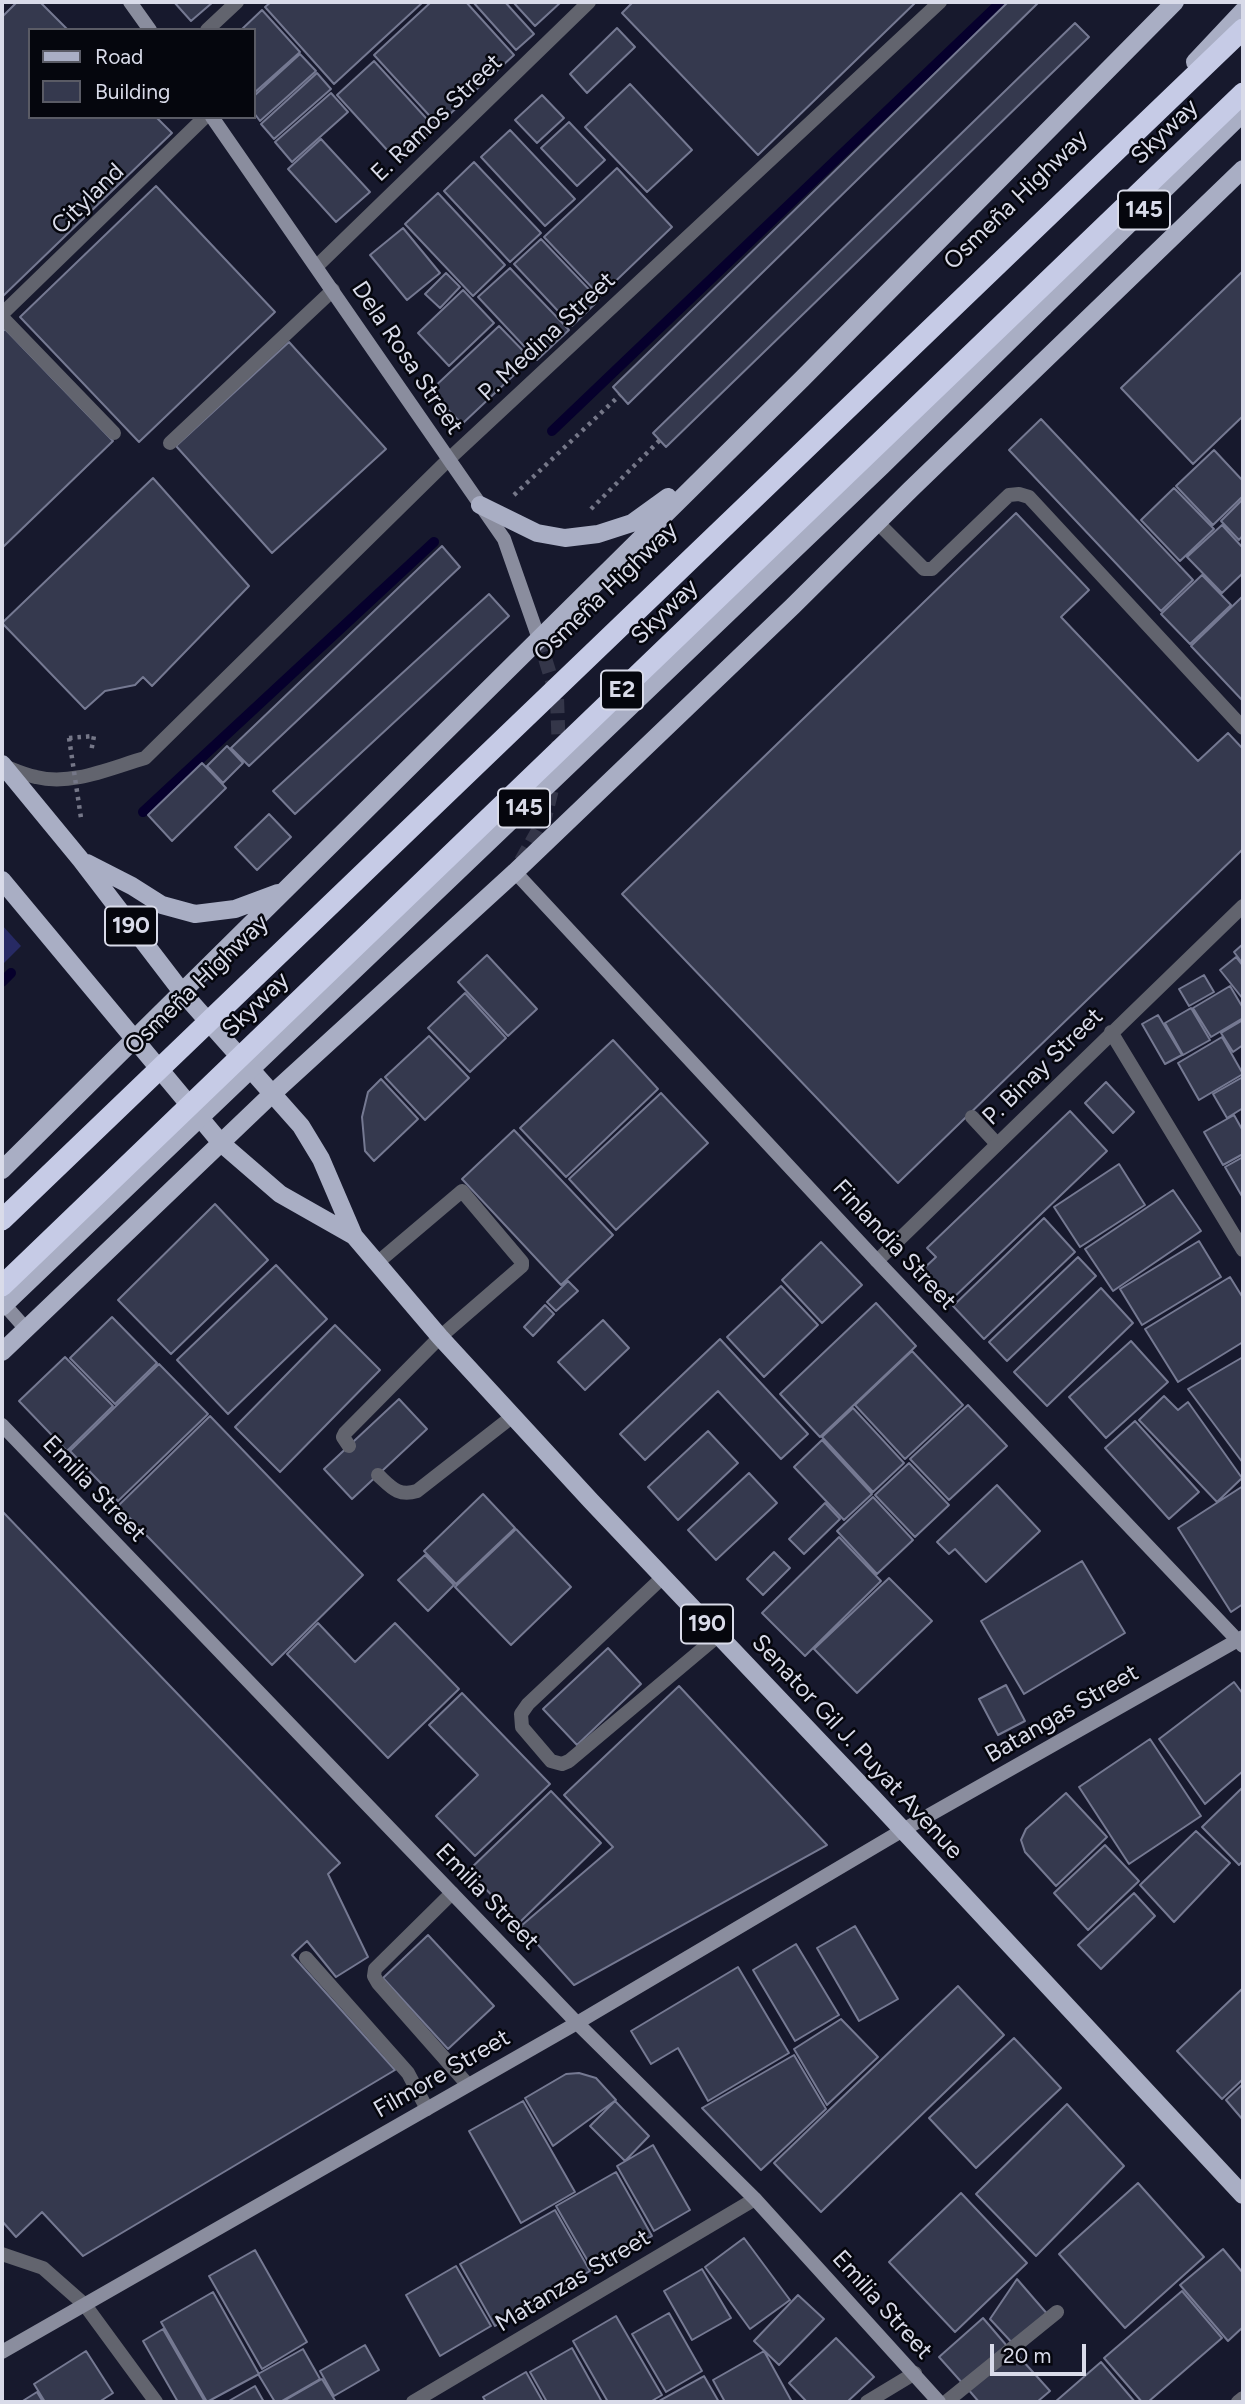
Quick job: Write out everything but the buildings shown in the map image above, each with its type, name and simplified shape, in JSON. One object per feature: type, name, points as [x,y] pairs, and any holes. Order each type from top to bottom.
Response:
[{"type":"highway","name":"Skyway","points":[[2,1220],[1243,29]]},
{"type":"highway","name":"Skyway","points":[[2,1286],[1243,93]]},
{"type":"main road","name":"Osmeña Highway","points":[[2,1170],[802,379],[1175,2]]},
{"type":"main road","name":"Osmeña Highway","points":[[2,1207],[1191,66],[1243,11]]},
{"type":"main road","name":"145","points":[[2,1305],[881,466],[1243,113]]},
{"type":"main road","points":[[2,1352],[272,1094],[515,872],[1243,169]]},
{"type":"main road","points":[[488,509],[537,533],[565,538],[598,534],[632,523],[711,467]]},
{"type":"main road","name":"Senator Gil J. Puyat Avenue","points":[[3,765],[181,992],[301,1126],[321,1159],[354,1236],[440,1337],[1243,2195]]},
{"type":"main road","points":[[80,860],[132,886],[162,905],[195,914],[235,909],[286,890]]},
{"type":"main road","name":"Senator Gil J. Puyat Avenue","points":[[2,880],[221,1143],[280,1194],[354,1236]]},
{"type":"street","points":[[130,2],[149,28]]},
{"type":"street","points":[[209,28],[237,2]]},
{"type":"street","name":"E. Ramos Street","points":[[317,266],[589,2]]},
{"type":"street","name":"P. Medina Street","points":[[3,765],[36,777],[60,780],[145,758],[449,459],[940,2]]},
{"type":"street","name":"Cityland","points":[[2,315],[203,119]]},
{"type":"street","name":"Dela Rosa Street","points":[[213,119],[449,459],[488,509],[508,548],[539,639]]},
{"type":"street","points":[[170,443],[333,290]]},
{"type":"street","points":[[2,315],[114,433]]},
{"type":"street","points":[[877,522],[928,570],[1009,495],[1029,497],[1243,727]]},
{"type":"street","name":"Finlandia Street","points":[[515,872],[877,1261],[1241,1641]]},
{"type":"street","name":"P. Binay Street","points":[[877,1261],[1243,906]]},
{"type":"street","points":[[1111,1032],[1243,1250]]},
{"type":"street","points":[[972,1117],[997,1144]]},
{"type":"street","points":[[349,1446],[343,1437],[345,1433],[440,1337],[522,1266],[521,1259],[464,1191],[459,1191],[377,1263]]},
{"type":"street","points":[[2,1305],[26,1328]]},
{"type":"street","points":[[378,1475],[396,1492],[406,1494],[417,1491],[513,1416]]},
{"type":"street","name":"Emilia Street","points":[[2,1425],[577,2023],[755,2199],[939,2402]]},
{"type":"street","points":[[663,1577],[528,1704],[522,1714],[523,1727],[551,1761],[562,1764],[569,1761],[719,1635]]},
{"type":"street","name":"Batangas Street","points":[[903,1830],[1241,1641]]},
{"type":"street","name":"Filmore Street","points":[[2,2352],[577,2023],[903,1830]]},
{"type":"street","points":[[452,1893],[375,1969],[374,1976],[468,2085]]},
{"type":"street","points":[[306,1958],[408,2073],[427,2109]]},
{"type":"street","name":"Matanzas Street","points":[[413,2402],[755,2199]]},
{"type":"street","points":[[2,2254],[43,2268],[85,2305],[156,2402]]},
{"type":"street","points":[[946,2402],[1057,2312]]},
{"type":"street","points":[[867,2402],[915,2374]]},
{"type":"street","points":[[1238,2402],[1243,2398]]},
{"type":"path","points":[[488,509],[620,395]]},
{"type":"path","points":[[565,538],[660,440]]},
{"type":"path","points":[[69,738],[81,818]]},
{"type":"shaded area","points":[[2,925],[21,946],[2,965]]},
{"type":"waterway","points":[[552,431],[1001,2]]},
{"type":"waterway","points":[[143,812],[434,542]]},
{"type":"waterway","points":[[2,982],[11,973]]},
{"type":"tunnel","points":[[539,639],[557,697],[559,754]]},
{"type":"tunnel","points":[[521,861],[545,818],[555,777]]}]
